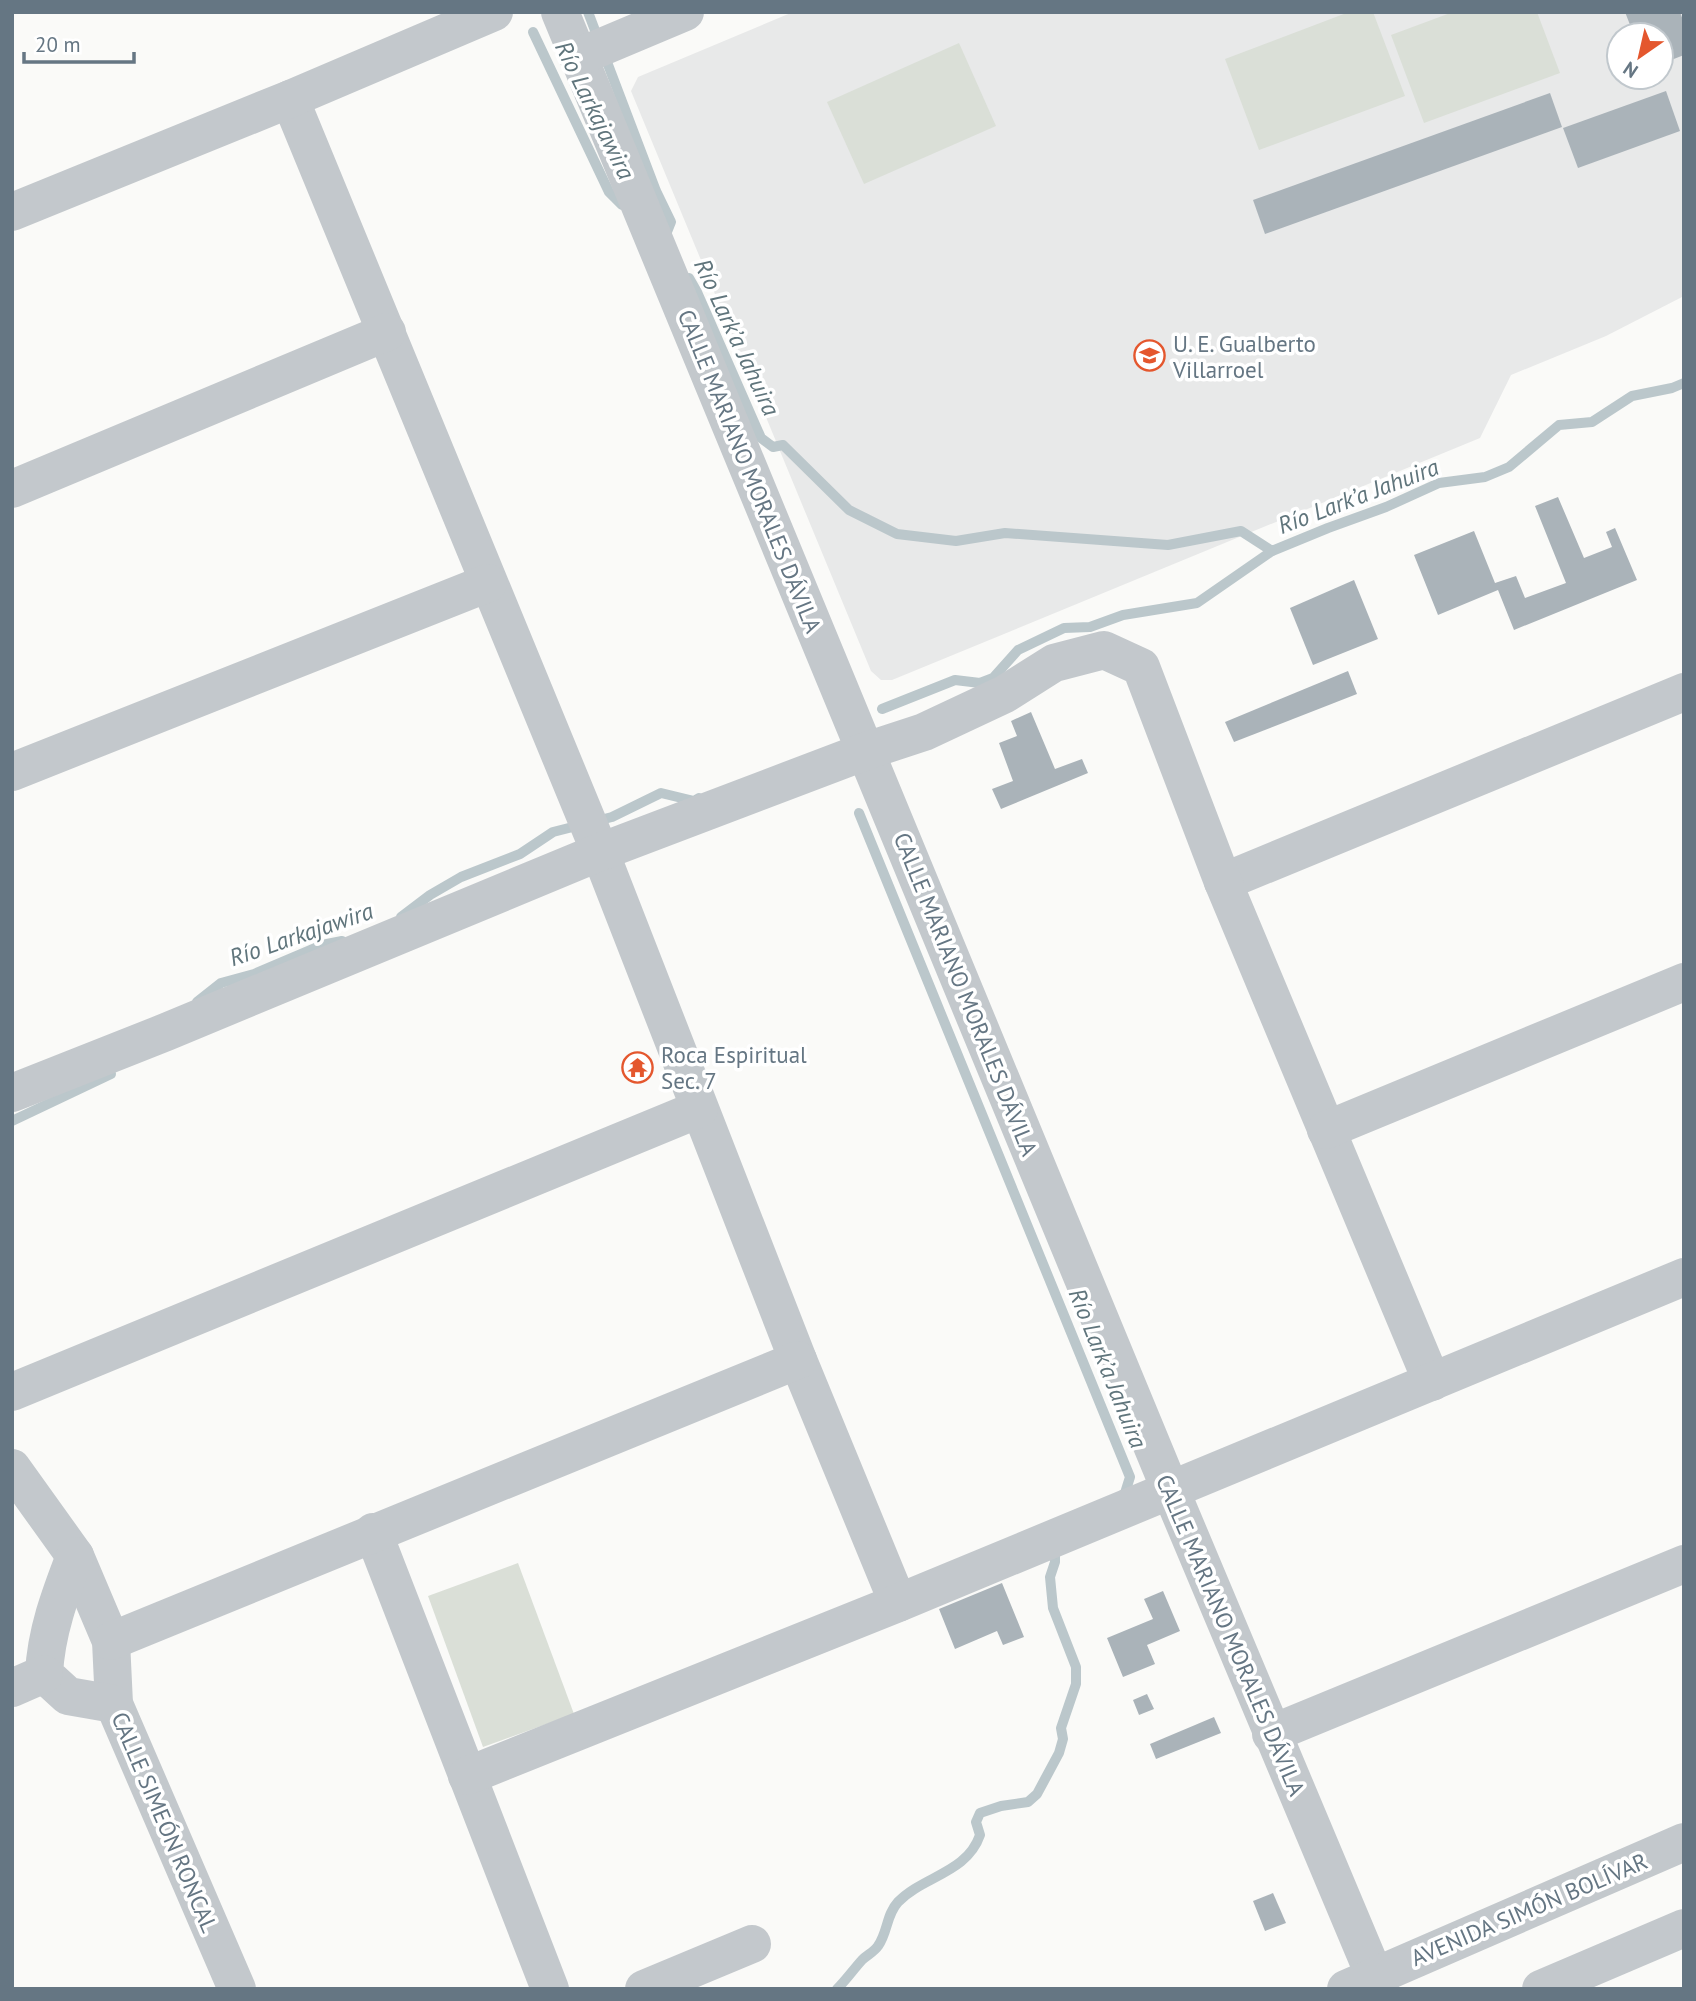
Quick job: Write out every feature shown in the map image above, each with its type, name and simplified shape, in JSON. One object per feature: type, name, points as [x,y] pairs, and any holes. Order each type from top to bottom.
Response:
[{"type":"street","points":[[12,212],[290,99],[494,12]]},
{"type":"street","name":"CALLE MARIANO MORALES DÁVILA","points":[[560,12],[1271,1734],[1367,1984]]},
{"type":"street","points":[[578,57],[685,12]]},
{"type":"street","points":[[290,99],[600,852],[798,1360],[898,1602]]},
{"type":"street","points":[[12,489],[387,332]]},
{"type":"street","points":[[12,772],[488,583]]},
{"type":"street","points":[[12,1093],[600,852],[935,727],[1004,694],[1054,663],[1104,650],[1141,667],[1223,883],[1432,1382]]},
{"type":"street","points":[[1223,883],[1684,692]]},
{"type":"street","points":[[1326,1130],[1684,982]]},
{"type":"street","points":[[12,1392],[699,1109]]},
{"type":"street","points":[[467,1776],[898,1602],[1684,1277]]},
{"type":"street","points":[[111,1640],[798,1360]]},
{"type":"street","name":"CALLE SIMEÓN RONCAL","points":[[12,1468],[75,1556],[111,1640],[114,1704],[237,1989]]},
{"type":"street","points":[[373,1532],[550,1989]]},
{"type":"street","points":[[75,1556],[55,1608],[46,1648],[28,1681],[68,1696],[114,1704]]},
{"type":"street","points":[[1271,1734],[1684,1564]]},
{"type":"street","name":"AVENIDA SIMÓN BOLÍVAR","points":[[1367,1984],[1684,1842]]},
{"type":"street","points":[[1541,1989],[1684,1928]]},
{"type":"street","points":[[644,1989],[752,1944]]},
{"type":"shaded area","name":"U. E. Gualberto Villarroel","points":[[793,12],[1684,12],[1684,296],[1606,336],[1511,375],[1480,438],[892,680],[881,680],[871,671],[631,91],[638,77]]},
{"type":"shaded area","points":[[1349,12],[1373,12],[1405,96],[1259,150],[1225,59]]},
{"type":"shaded area","points":[[1453,12],[1537,12],[1560,73],[1424,123],[1391,35]]},
{"type":"shaded area","points":[[959,43],[996,126],[864,184],[827,102]]},
{"type":"shaded area","points":[[518,1563],[574,1714],[483,1747],[428,1596]]},
{"type":"building","points":[[1625,12],[1680,12],[1684,23],[1684,55],[1675,59],[1675,21],[1629,21]]},
{"type":"building","points":[[1666,91],[1680,131],[1578,168],[1563,128]]},
{"type":"building","points":[[1550,93],[1562,127],[1265,234],[1253,200]]},
{"type":"building","points":[[1558,497],[1584,558],[1612,547],[1606,532],[1615,528],[1637,580],[1514,630],[1498,590],[1438,615],[1414,555],[1474,531],[1495,583],[1516,576],[1525,598],[1566,583],[1535,506]]},
{"type":"building","points":[[1354,580],[1378,639],[1313,665],[1290,608]]},
{"type":"building","points":[[1348,671],[1357,694],[1234,742],[1225,722]]},
{"type":"building","points":[[1031,712],[1055,769],[1082,759],[1088,773],[1001,809],[992,789],[1013,781],[999,743],[1017,736],[1011,721]]},
{"type":"building","points":[[1002,1583],[1024,1637],[1003,1645],[997,1631],[955,1649],[939,1609]]},
{"type":"building","points":[[1163,1591],[1180,1631],[1147,1645],[1155,1664],[1123,1677],[1107,1638],[1153,1619],[1144,1599]]},
{"type":"building","points":[[1147,1694],[1154,1709],[1139,1715],[1133,1700]]},
{"type":"building","points":[[1214,1717],[1221,1733],[1156,1759],[1150,1744]]},
{"type":"building","points":[[1273,1893],[1286,1923],[1265,1931],[1253,1901]]},
{"type":"waterway","name":"Río Lark’a Jahuira","points":[[588,12],[656,191],[671,222],[665,237]]},
{"type":"waterway","name":"Río Larkajawira","points":[[533,32],[609,192],[622,205]]},
{"type":"waterway","name":"Río Lark’a Jahuira","points":[[689,278],[761,438],[773,447],[783,445],[849,510],[897,534],[956,541],[1005,533],[1168,545],[1241,531],[1272,551],[1386,507],[1439,483],[1485,477],[1509,467],[1559,425],[1592,422],[1632,396],[1684,383]]},
{"type":"waterway","name":"Río Lark’a Jahuira","points":[[882,709],[955,680],[980,683],[993,678],[1018,650],[1064,628],[1090,627],[1123,615],[1197,603],[1272,551]]},
{"type":"waterway","name":"Río Larkajawira","points":[[401,917],[430,895],[461,877],[520,854],[553,832],[612,817],[661,793],[694,801],[699,798]]},
{"type":"waterway","name":"Río Lark’a Jahuira","points":[[859,813],[1130,1477],[1125,1493],[1120,1497]]},
{"type":"waterway","name":"Río Larkajawira","points":[[197,1002],[221,983],[254,974],[322,945],[342,941]]},
{"type":"waterway","name":"Río Larkajawira","points":[[12,1121],[111,1074]]},
{"type":"waterway","name":"Río Lark’a Jahuira","points":[[837,1989],[878,1946],[891,1912],[898,1902],[908,1893],[955,1866],[974,1848],[980,1835],[976,1822],[980,1813],[1001,1806],[1028,1802],[1037,1794],[1059,1753],[1063,1739],[1061,1728],[1076,1684],[1076,1667],[1053,1608],[1050,1577],[1055,1562],[1055,1546]]},
{"type":"place","name":"U. E. Gualberto Villarroel","points":[[1150,356]]},
{"type":"place","name":"Roca Espiritual Sec. 7","points":[[638,1067]]}]
